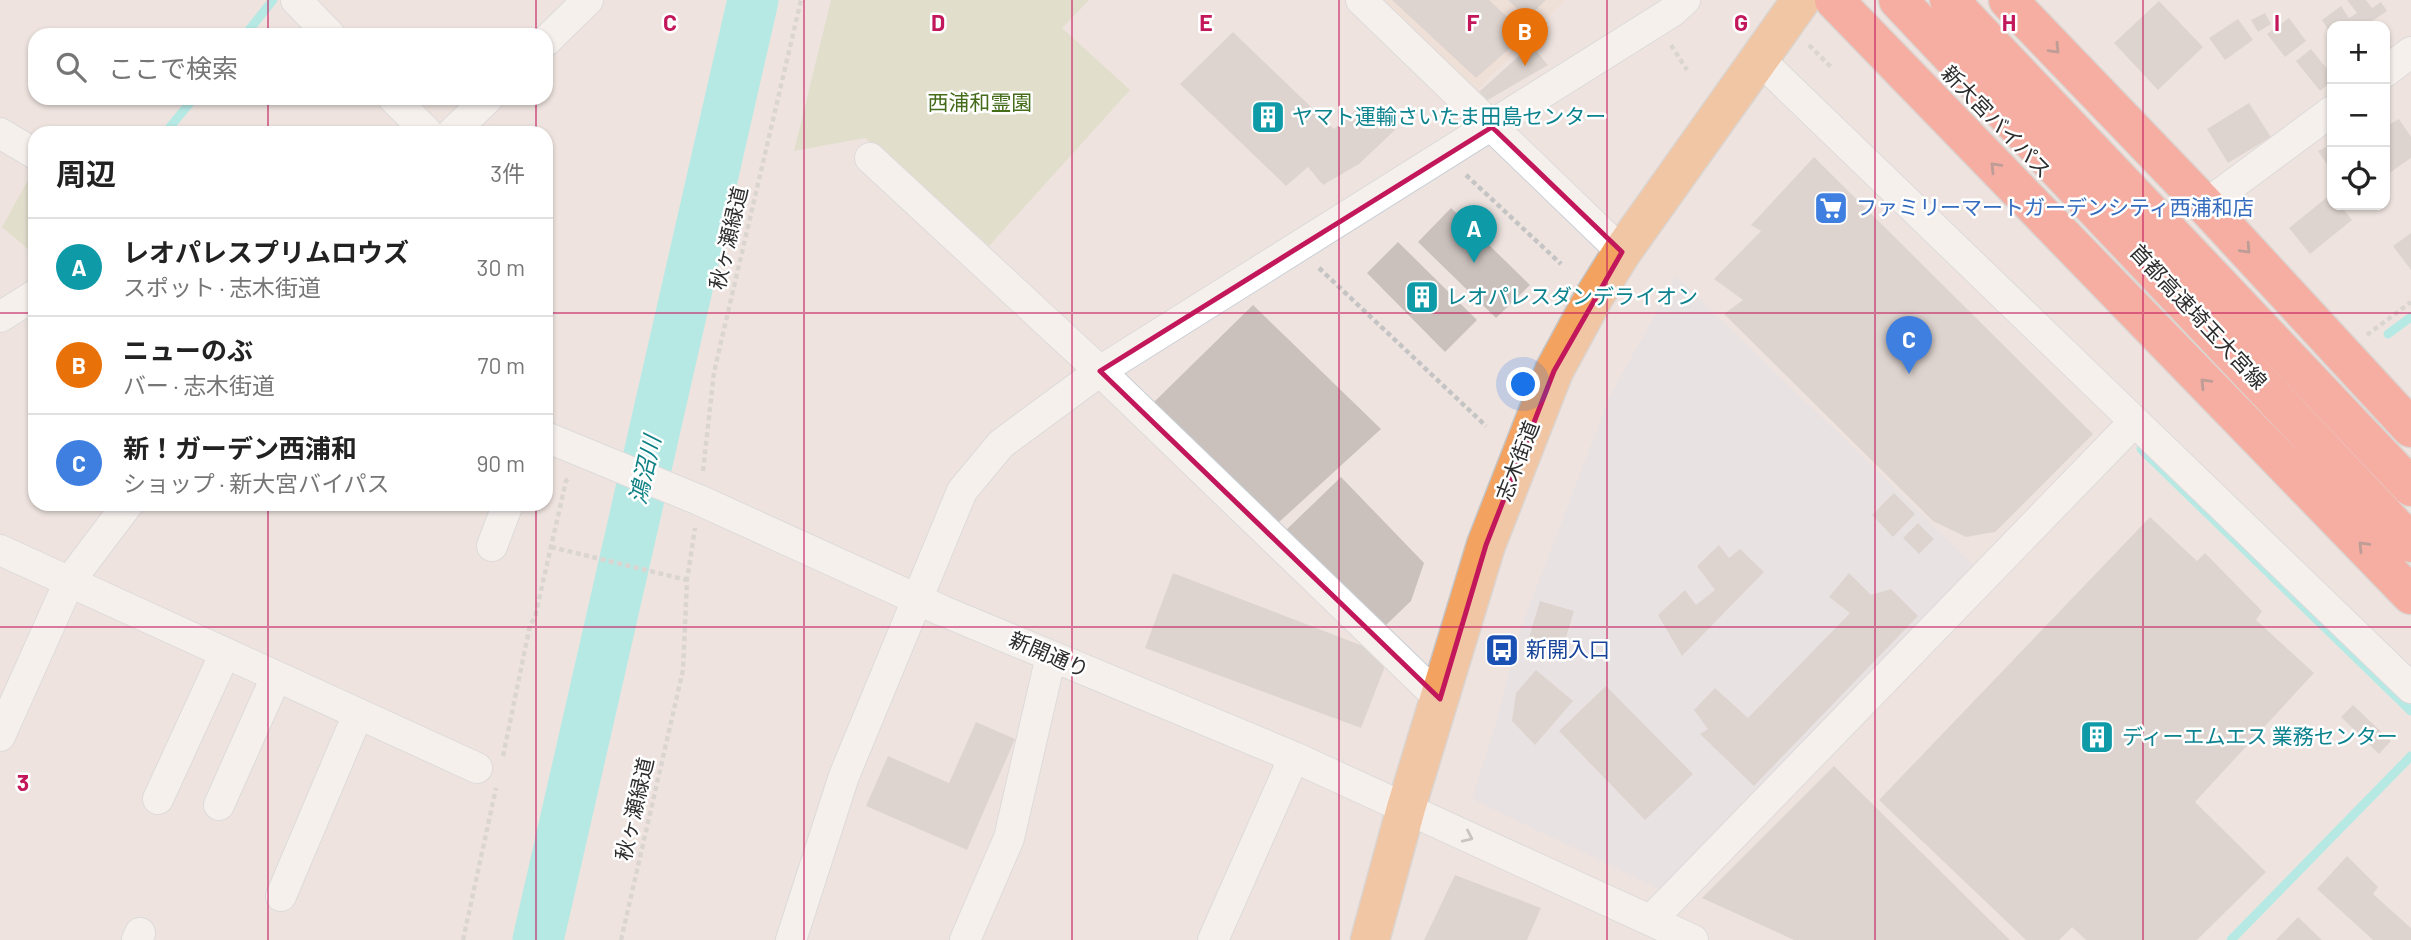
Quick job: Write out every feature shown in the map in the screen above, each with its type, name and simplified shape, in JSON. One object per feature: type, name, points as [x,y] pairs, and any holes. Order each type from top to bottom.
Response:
[{"type":"highway","points":[[1834,0],[2411,595]]},
{"type":"highway","name":"首都高速埼玉大宮線","points":[[1949,0],[2411,487]]},
{"type":"highway","points":[[1968,0],[2411,467]]},
{"type":"highway","points":[[2008,0],[2205,205],[2411,428]]},
{"type":"highway","name":"首都高速埼玉大宮線","points":[[1898,10],[2411,543]]},
{"type":"highway","name":"新大宮バイパス","points":[[1898,10],[2411,559]]},
{"type":"main road","name":"志木街道","points":[[1370,940],[1406,808],[1486,545],[1553,371],[1622,252],[1801,0]]},
{"type":"street","points":[[296,0],[323,28]]},
{"type":"street","points":[[553,34],[588,0]]},
{"type":"street","points":[[1361,0],[1622,252]]},
{"type":"street","points":[[791,940],[844,776],[962,492],[1001,444],[1100,371],[1492,127],[1673,11],[1685,0]]},
{"type":"street","points":[[1759,60],[2411,688]]},
{"type":"street","points":[[400,105],[421,126]]},
{"type":"street","points":[[459,126],[481,105]]},
{"type":"street","points":[[2205,205],[2327,115]]},
{"type":"street","points":[[0,133],[28,150]]},
{"type":"street","points":[[870,158],[1100,371],[1440,699]]},
{"type":"street","points":[[0,317],[28,299]]},
{"type":"street","points":[[1651,920],[2134,422]]},
{"type":"street","points":[[553,443],[573,460]]},
{"type":"street","name":"新開通り","points":[[573,460],[698,498],[919,600],[1294,757],[1693,940]]},
{"type":"street","points":[[0,736],[69,582],[123,511]]},
{"type":"street","points":[[492,547],[505,511]]},
{"type":"street","points":[[0,550],[358,714],[492,771]]},
{"type":"street","points":[[158,799],[225,653]]},
{"type":"street","points":[[965,940],[1009,838],[1051,656]]},
{"type":"street","points":[[219,806],[276,677]]},
{"type":"street","points":[[281,895],[358,714]]},
{"type":"street","points":[[1213,940],[1294,757]]},
{"type":"path","name":"秋ヶ瀬緑道","points":[[621,940],[683,670],[687,580],[714,372],[801,0]]},
{"type":"path","points":[[1675,52],[1687,70]]},
{"type":"path","points":[[1461,170],[1562,264]]},
{"type":"path","points":[[1313,263],[1486,426]]},
{"type":"path","points":[[2366,335],[2411,302]]},
{"type":"path","points":[[463,940],[492,771],[530,625],[535,618],[573,460]]},
{"type":"path","points":[[551,547],[687,580]]},
{"type":"highlighted area","points":[[1492,127],[1622,252],[1554,371],[1486,545],[1440,699],[1100,371]]},
{"type":"shaded area","points":[[1376,0],[1565,0],[1475,93]]},
{"type":"shaded area","points":[[1676,276],[1976,567],[1663,891],[1472,799],[1496,723],[1519,633],[1609,398]]},
{"type":"green space","name":"西浦和霊園","points":[[831,0],[1089,0],[1062,28],[1130,90],[989,246],[865,138],[794,151]]},
{"type":"green space","points":[[28,180],[28,249],[2,227]]},
{"type":"building","points":[[1392,0],[1489,0],[1526,34],[1476,78]]},
{"type":"building","points":[[1508,0],[1546,0],[1527,18]]},
{"type":"building","points":[[2347,0],[2366,0],[2372,8],[2381,2],[2387,11],[2372,21],[2327,21],[2327,28],[2322,20],[2341,6],[2349,18],[2357,13]]},
{"type":"building","points":[[2159,1],[2203,47],[2158,90],[2114,43]]},
{"type":"building","points":[[2265,13],[2271,24],[2258,32],[2251,20]]},
{"type":"building","points":[[2289,18],[2306,41],[2285,57],[2267,34]]},
{"type":"building","points":[[2238,19],[2253,40],[2225,60],[2209,38]]},
{"type":"building","name":"ヤマト運輸さいたま田島センター","points":[[1233,32],[1334,129],[1361,105],[1395,130],[1359,164],[1323,185],[1308,167],[1286,186],[1180,84]]},
{"type":"building","points":[[1531,45],[1548,65],[1486,101],[1479,92]]},
{"type":"building","points":[[2311,49],[2327,69],[2327,85],[2320,91],[2296,61]]},
{"type":"building","points":[[2249,103],[2271,137],[2228,163],[2207,129]]},
{"type":"building","points":[[2399,119],[2411,137],[2411,158],[2390,173],[2390,147],[2390,124]]},
{"type":"building","points":[[2327,146],[2327,164],[2318,151]]},
{"type":"building","points":[[1814,157],[2093,434],[1995,532],[1966,537],[1933,521],[1724,314],[1743,300],[1714,279],[1761,231],[1751,225]]},
{"type":"building","points":[[2327,197],[2327,210],[2344,210],[2352,220],[2310,254],[2289,228]]},
{"type":"building","points":[[1451,208],[1530,285],[1496,318],[1418,242]]},
{"type":"building","points":[[2411,233],[2411,270],[2393,246]]},
{"type":"building","name":"レオパレスダンデライオン","points":[[1398,242],[1477,320],[1445,352],[1367,273]]},
{"type":"building","points":[[1253,305],[1381,429],[1278,523],[1151,405]]},
{"type":"building","points":[[1341,477],[1424,563],[1411,601],[1386,625],[1285,531]]},
{"type":"building","points":[[1894,493],[1915,514],[1893,537],[1872,515]]},
{"type":"building","name":"ディーエムエス 業務センター","points":[[2150,517],[2197,561],[2205,553],[2262,611],[2256,620],[2314,673],[2195,802],[2266,872],[2197,940],[2086,940],[2072,927],[2059,940],[2026,940],[1879,800]]},
{"type":"building","points":[[1918,523],[1934,539],[1919,554],[1903,538]]},
{"type":"building","points":[[1719,545],[1729,558],[1740,549],[1764,572],[1682,656],[1658,615],[1685,590],[1696,605],[1715,590],[1697,566]]},
{"type":"building","points":[[1173,573],[1389,656],[1361,728],[1145,648]]},
{"type":"building","points":[[1849,573],[1871,595],[1891,589],[1918,616],[1754,786],[1700,734],[1708,729],[1694,710],[1715,688],[1748,718],[1850,613],[1829,597]]},
{"type":"building","points":[[1540,601],[1574,611],[1559,661],[1525,651]]},
{"type":"building","points":[[1536,670],[1573,701],[1535,745],[1512,721],[1516,693]]},
{"type":"building","points":[[1606,686],[1693,774],[1645,820],[1559,731]]},
{"type":"building","points":[[2353,705],[2391,741],[2379,754],[2341,717]]},
{"type":"building","points":[[976,722],[1015,739],[967,850],[866,806],[888,756],[949,783]]},
{"type":"building","points":[[1834,766],[2010,940],[1794,940],[1702,898]]},
{"type":"building","points":[[2347,856],[2378,887],[2373,894],[2411,928],[2411,940],[2373,940],[2317,889]]},
{"type":"building","points":[[1455,875],[1541,908],[1527,940],[1424,940]]},
{"type":"building","points":[[2298,917],[2322,940],[2276,940]]},
{"type":"waterway","points":[[251,28],[273,0]]},
{"type":"waterway","name":"鴻沼川","points":[[538,940],[753,0]]},
{"type":"waterway","points":[[171,126],[188,105]]},
{"type":"waterway","points":[[2388,334],[2411,317]]},
{"type":"waterway","points":[[2141,449],[2411,711]]},
{"type":"waterway","points":[[2231,940],[2411,756]]},
{"type":"place","name":"ニューのぶ","points":[[1525,66]]},
{"type":"place","name":"ヤマト運輸さいたま田島センター","points":[[1268,117]]},
{"type":"place","name":"ファミリーマートガーデンシティ西浦和店","points":[[1831,208]]},
{"type":"place","name":"レオパレスプリムロウズ","points":[[1474,263]]},
{"type":"place","name":"レオパレスダンデライオン","points":[[1422,297]]},
{"type":"place","name":"新！ガーデン西浦和","points":[[1909,374]]},
{"type":"place","name":"新開入口","points":[[1502,650]]},
{"type":"place","name":"ディーエムエス 業務センター","points":[[2097,737]]}]
